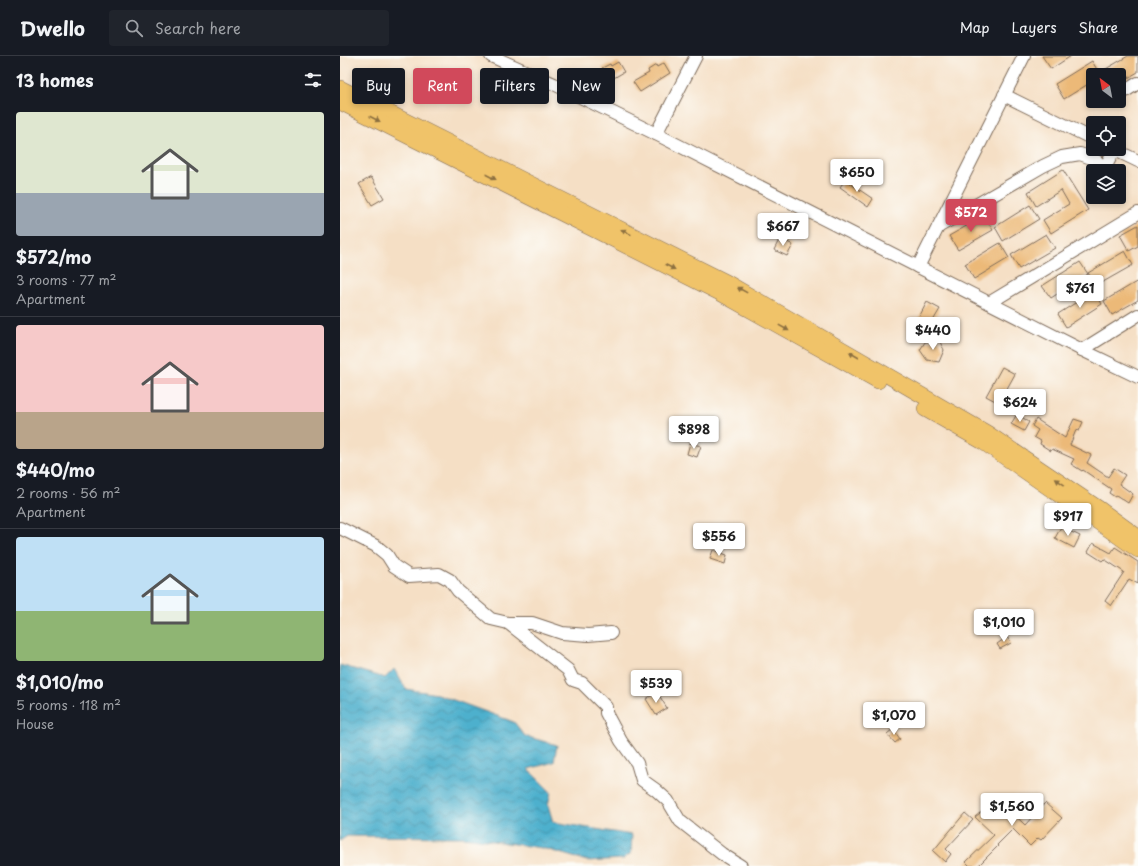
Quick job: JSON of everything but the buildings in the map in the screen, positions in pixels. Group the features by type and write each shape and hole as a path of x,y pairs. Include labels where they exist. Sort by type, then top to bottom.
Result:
{"main road":[{"path":"340,88 428,139 599,225 726,282 762,309 891,382 987,432 1138,537"},
{"path":"340,102 428,139"},
{"path":"891,382 982,442 1138,550"}],"street":[{"path":"491,56 554,84 656,134 1138,377"},
{"path":"656,134 696,56"},
{"path":"918,267 1024,56"},
{"path":"1126,91 1138,83"},
{"path":"1004,95 1086,136"},
{"path":"938,227 1062,156 1080,154 1094,159 1105,168 1110,156"},
{"path":"1126,155 1138,161"},
{"path":"989,303 1138,213"},
{"path":"1082,350 1138,315"},
{"path":"340,528 376,546 387,555 394,566 409,576 439,574 450,580 458,591 491,619 508,623 532,623 562,633 588,635 611,634"},
{"path":"508,623 568,670 573,680 582,683 606,707 606,713 621,741 637,763 642,780 668,801 680,821 722,854 742,866"}],"water":[{"path":"340,665 385,678 394,669 406,689 437,694 514,722 525,736 557,745 554,762 528,769 551,792 548,805 553,822 632,835 631,853 623,859 587,861 542,848 464,837 347,836 340,841"}]}
